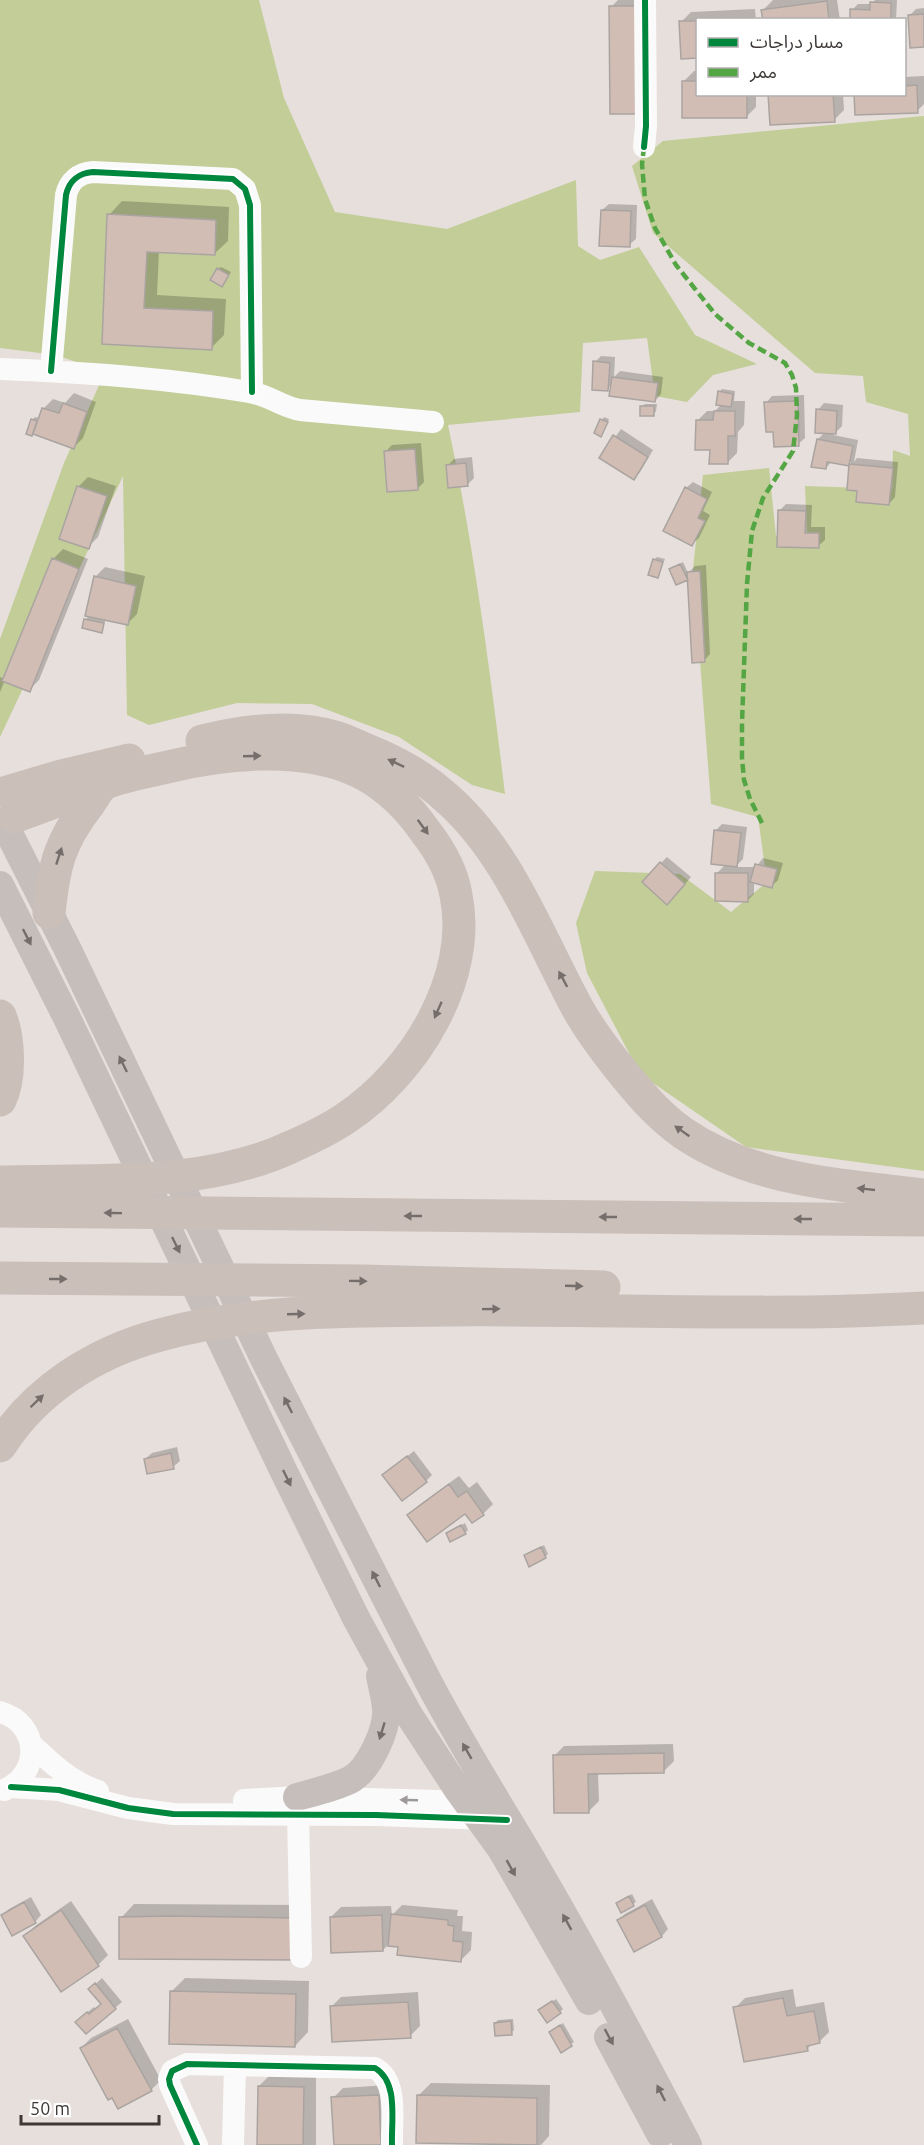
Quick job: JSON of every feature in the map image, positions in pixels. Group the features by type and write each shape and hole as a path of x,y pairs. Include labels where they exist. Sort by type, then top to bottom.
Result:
{"highway":[{"path":"6,814 61,776 204,740 251,731 296,730 352,743 405,767 443,794 480,833 506,870 575,1002 603,1048 649,1106 683,1133 728,1158 782,1175 858,1188 924,1195"},
{"path":"0,1182 198,1175 258,1160 292,1147 346,1118 379,1090 407,1060 437,1016 453,971 459,927 456,893 443,857 411,811 374,780 349,767 318,758 279,755 221,756 183,763 104,784 6,814"},
{"path":"49,914 58,857 68,832 104,784"},
{"path":"0,1016 6,1029 7,1063 0,1100"},
{"path":"0,1211 924,1220"},
{"path":"0,1278 362,1281 924,1298"},
{"path":"0,1446 19,1419 72,1373 116,1350 158,1335 209,1323 276,1315 375,1311 532,1309 798,1312 924,1308"}],"main road":[{"path":"6,814 49,914 264,1359 428,1681 488,1811 501,1850 598,2017 666,2145"},
{"path":"0,885 319,1545 409,1715 536,1867 650,2071 688,2145"},
{"path":"297,1806 352,1779 369,1760 375,1749 386,1710 376,1653"}],"street":[{"path":"644,147 646,126 645,0"},
{"path":"51,371 66,195 74,179 87,172 232,179 245,189 250,205 252,392"},
{"path":"0,369 72,371 252,392 293,409 433,422"},
{"path":"0,1712 19,1721 31,1743 58,1767 88,1788 129,1799 169,1803 488,1811"},
{"path":"5,1789 24,1776 28,1769 31,1761 31,1743"},
{"path":"5,1789 59,1790 103,1803 150,1812 196,1814 297,1806"},
{"path":"297,1806 301,1957"},
{"path":"197,2145 169,2079 172,2071 187,2064 375,2068 387,2080 391,2090 392,2145"},
{"path":"232,2145 235,2065"}],"green space":[{"path":"0,0 259,0 284,98 335,212 447,229 576,180 578,246 600,260 639,247 695,335 757,364 713,375 687,402 655,396 647,338 583,343 580,412 448,425 481,609 505,794 472,785 399,737 312,704 237,703 149,725 127,715 123,476 0,737 0,639 64,463 105,372 56,355 0,348"},
{"path":"924,116 924,1171 746,1147 640,1074 587,973 576,923 595,871 680,874 731,912 767,882 758,817 711,804 693,569 703,475 769,468 776,536 807,535 805,486 892,489 893,450 910,456 908,414 866,402 863,376 815,373 653,233 632,166 663,141"}],"building":[{"path":"827,1 829,18 763,18 761,10"},
{"path":"870,2 891,3 891,18 850,18 850,9 870,10"},
{"path":"609,6 636,6 637,114 610,114"},
{"path":"924,14 924,47 910,48 908,15"},
{"path":"679,21 696,21 696,58 681,59"},
{"path":"682,81 696,81 696,96 747,96 747,118 682,118"},
{"path":"917,85 918,113 855,115 854,96 906,96 906,86"},
{"path":"768,96 833,96 835,122 770,125"},
{"path":"601,210 631,211 630,247 599,246"},
{"path":"107,214 216,220 215,255 147,252 144,308 213,311 212,350 102,344"},
{"path":"217,268 229,275 222,287 210,280"},
{"path":"593,361 610,363 608,391 592,390"},
{"path":"612,377 658,383 655,402 609,396"},
{"path":"718,391 733,394 731,407 716,405"},
{"path":"798,401 799,446 774,447 773,432 766,432 764,402"},
{"path":"63,403 87,412 74,449 33,434 42,408 59,413"},
{"path":"640,406 654,406 654,416 640,416"},
{"path":"816,409 837,411 836,434 815,433"},
{"path":"714,411 735,411 735,436 728,436 728,464 709,464 710,450 695,450 696,420 713,420"},
{"path":"31,419 37,421 32,436 26,434"},
{"path":"600,419 608,422 601,437 594,433"},
{"path":"613,435 648,457 634,480 599,458"},
{"path":"817,439 853,446 849,466 827,462 826,469 811,467"},
{"path":"415,449 418,490 387,492 384,451"},
{"path":"466,463 468,486 448,488 446,465"},
{"path":"849,464 893,468 889,505 856,502 857,491 847,490"},
{"path":"77,486 107,496 89,549 59,539"},
{"path":"685,487 707,499 698,518 705,521 692,546 663,531"},
{"path":"778,510 806,511 805,533 819,533 819,548 777,547"},
{"path":"52,558 79,569 30,692 2,681"},
{"path":"653,559 663,562 658,578 648,575"},
{"path":"680,564 688,580 676,585 669,569"},
{"path":"700,571 705,662 692,663 687,572"},
{"path":"94,576 136,586 128,625 85,616"},
{"path":"84,619 104,623 102,633 82,628"},
{"path":"714,830 741,833 737,867 711,864"},
{"path":"660,862 685,884 667,905 642,882"},
{"path":"755,864 777,869 772,888 750,882"},
{"path":"715,873 748,873 748,902 715,901"},
{"path":"171,1453 174,1469 147,1474 144,1459"},
{"path":"407,1456 427,1482 402,1501 382,1475"},
{"path":"449,1484 458,1497 467,1491 484,1515 472,1523 465,1514 427,1542 407,1515"},
{"path":"461,1525 466,1534 450,1542 446,1533"},
{"path":"541,1547 546,1558 529,1567 524,1555"},
{"path":"664,1753 664,1773 588,1774 589,1813 554,1813 553,1755"},
{"path":"629,1896 634,1906 621,1913 616,1903"},
{"path":"24,1902 36,1923 12,1936 1,1915"},
{"path":"645,1905 662,1937 634,1952 617,1920"},
{"path":"61,1910 99,1966 61,1992 23,1936"},
{"path":"391,1914 448,1920 448,1925 454,1926 453,1941 463,1942 461,1962 397,1955 398,1947 388,1946"},
{"path":"382,1915 383,1951 331,1953 330,1917"},
{"path":"119,1917 298,1918 298,1960 119,1959"},
{"path":"95,1983 116,2009 86,2034 75,2022 101,2004 88,1989"},
{"path":"170,1991 296,1994 295,2047 169,2044"},
{"path":"783,1998 787,2016 814,2011 820,2043 807,2046 808,2051 744,2062 733,2007"},
{"path":"552,2001 561,2013 547,2023 538,2010"},
{"path":"408,2002 411,2038 332,2042 330,2006"},
{"path":"511,2021 512,2035 495,2036 494,2023"},
{"path":"560,2025 572,2046 561,2053 549,2032"},
{"path":"117,2028 152,2091 118,2109 112,2098 108,2100 80,2048"},
{"path":"258,2086 304,2087 303,2145 257,2145"},
{"path":"379,2095 381,2145 334,2145 331,2097"},
{"path":"417,2095 537,2098 537,2145 416,2143"}],"marked path":[{"path":"644,147 642,164 645,199 655,228 676,265 715,314 749,343 785,363 796,388 797,415 793,451 763,498 752,531 747,584 742,758 744,780 750,799 762,823"}],"cycle path":[{"path":"644,147 646,126 645,0"},
{"path":"51,371 66,195 72,182 79,176 93,172 233,179 245,189 250,205 252,392"},
{"path":"11,1787 59,1790 128,1808 173,1814 376,1815 507,1820"},
{"path":"197,2145 169,2079 172,2071 187,2064 375,2068 383,2074 391,2092 392,2145"}]}
